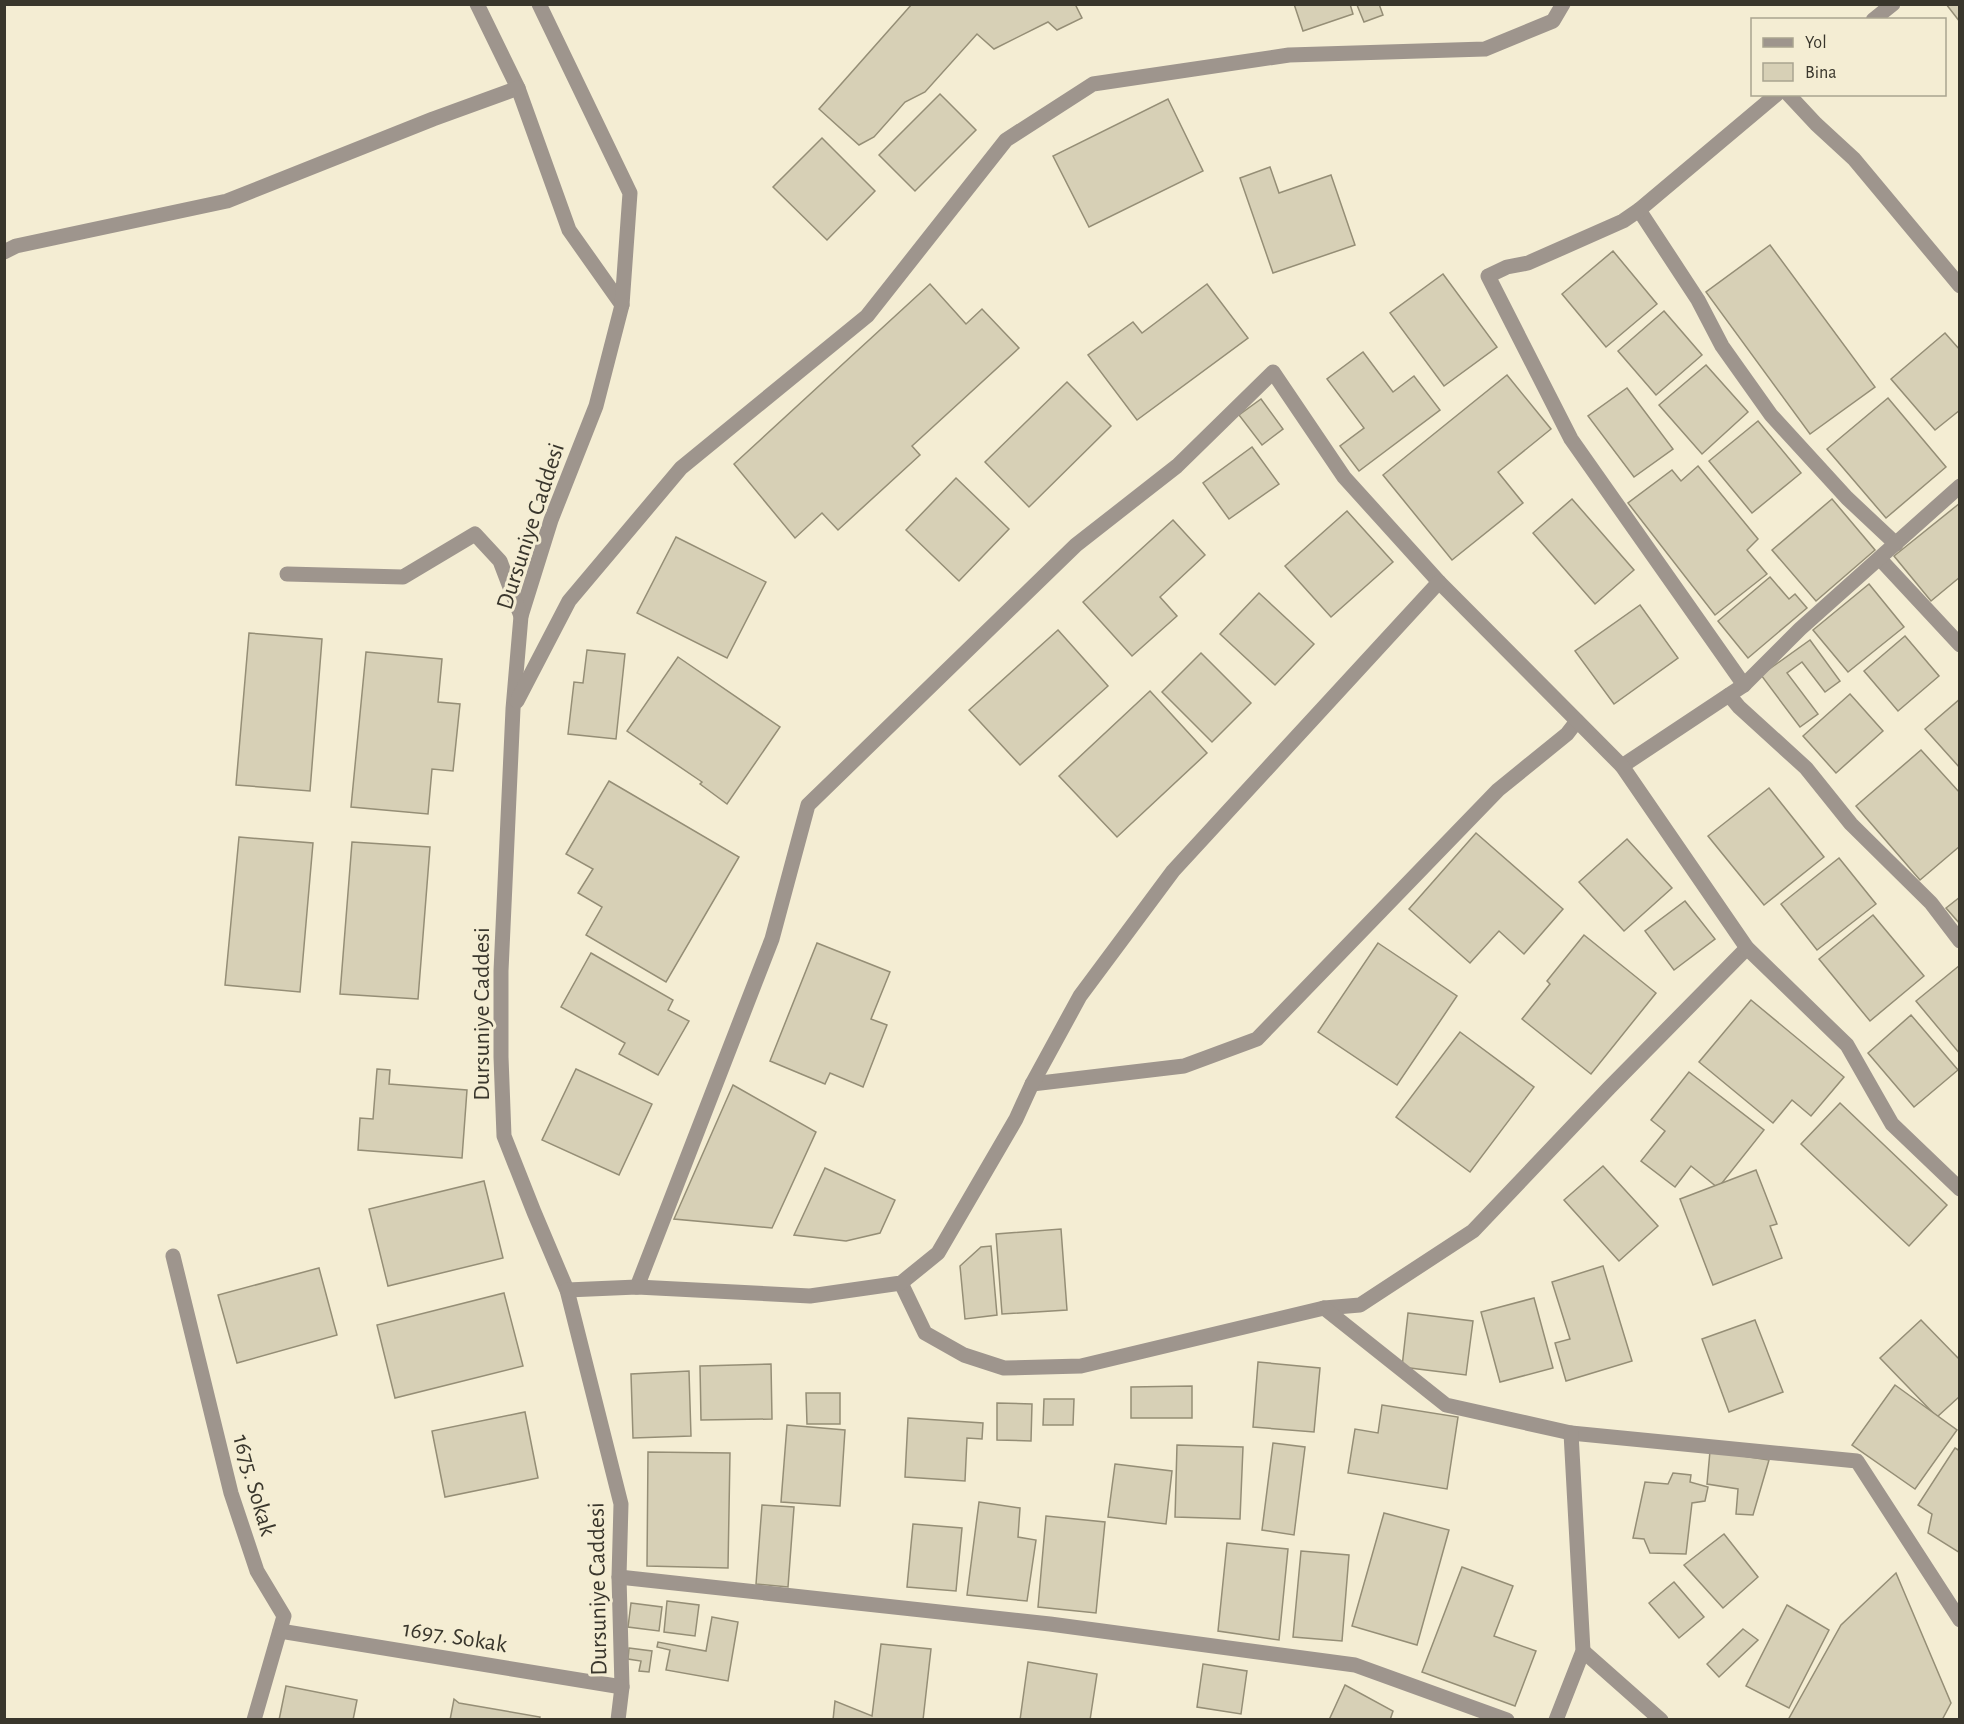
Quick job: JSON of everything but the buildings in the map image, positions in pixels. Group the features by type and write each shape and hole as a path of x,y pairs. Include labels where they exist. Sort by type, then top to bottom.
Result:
{"street":[{"path":"477,4 518,88 569,230 622,305"},
{"name":"Dursuniye Caddesi","path":"538,4 630,193 622,305 596,406 551,520 521,616 513,710 501,971 504,1136 567,1290 621,1504 619,1577 622,1686 618,1719"},
{"path":"513,710 569,601 681,468 867,316 1006,140 1093,84 1289,55 1485,49 1553,21 1563,4"},
{"path":"1876,18 1893,4"},
{"path":"4,252 16,246 226,201 518,88"},
{"path":"1744,685 1571,439 1488,276 1507,267 1528,263 1623,221 1775,96"},
{"path":"1790,96 1854,159 1959,286"},
{"path":"1639,210 1698,300 1722,346 1771,415 1847,498 1896,544"},
{"path":"637,1287 772,939 808,805 1076,545 1177,466 1274,372 1344,477 1440,582 1622,766 1747,948 1847,1045 1892,1124 1959,1189"},
{"path":"1622,766 1744,685 1800,629 1959,486"},
{"path":"287,574 403,577 475,534 500,561 521,616"},
{"path":"1880,559 1959,645"},
{"path":"567,1290 637,1287 810,1296 901,1283 938,1253 1016,1119 1032,1084 1080,996 1173,871 1440,582"},
{"path":"1729,695 1739,707 1806,768 1851,824 1931,903 1959,941"},
{"path":"1032,1084 1184,1066 1257,1040 1498,790 1567,734 1577,721"},
{"path":"901,1283 925,1334 964,1355 1004,1368 1081,1366 1324,1308 1360,1305 1473,1231 1747,948"},
{"name":"1675. Sokak","path":"173,1256 231,1493 257,1571 284,1616 254,1719"},
{"path":"1324,1308 1446,1405 1571,1433 1857,1461 1959,1620"},
{"path":"1556,1719 1583,1651 1571,1433"},
{"path":"619,1577 1050,1624 1355,1665 1507,1719"},
{"name":"1697. Sokak","path":"280,1631 622,1686"},
{"path":"1583,1651 1661,1719"}]}
